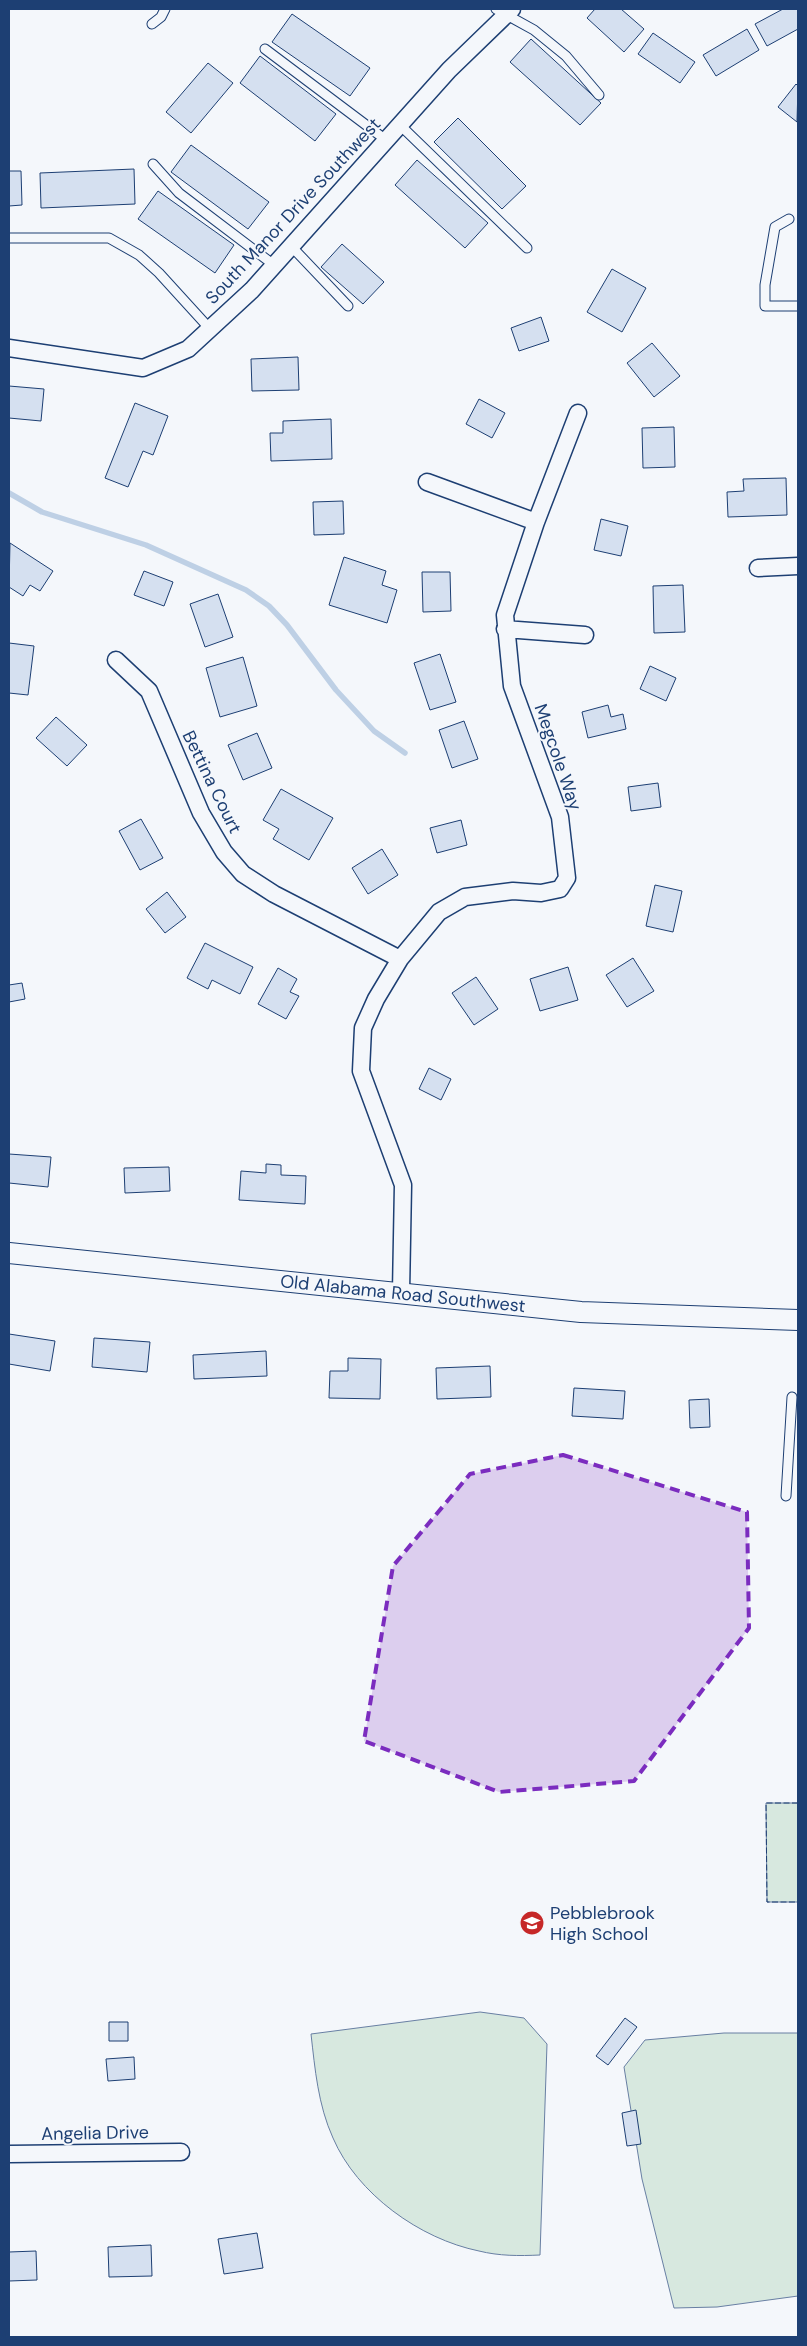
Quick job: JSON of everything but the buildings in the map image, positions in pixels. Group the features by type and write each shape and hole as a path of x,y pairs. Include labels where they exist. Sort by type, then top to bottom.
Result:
{"street":[{"name":"South Manor Drive Southwest","path":"9,348 142,368 188,349 274,265 449,70 505,11"},
{"name":"Megcole Way","path":"401,1292 403,1185 361,1071 360,1051 366,1020 400,959 439,912 465,897 513,891 541,893 560,889 567,878 560,817 512,686 505,615 536,522 578,413"},
{"path":"427,482 536,522"},
{"path":"758,568 798,566"},
{"path":"505,629 585,635"},
{"name":"Bettina Court","path":"116,660 149,691 201,813 224,852 243,874 274,894 400,959"},
{"name":"Old Alabama Road Southwest","path":"9,1253 581,1312 798,1320"},
{"name":"Angelia Drive","path":"9,2154 181,2152"}],"lane":[{"path":"152,24 161,17 165,9"},
{"path":"505,11 534,30 566,56 600,95"},
{"path":"265,48 386,140"},
{"path":"400,125 527,248"},
{"path":"153,164 179,193 274,265"},
{"path":"789,220 775,227 767,270 765,306 798,306"},
{"path":"9,238 109,238 139,255 160,273 210,328"},
{"path":"291,246 348,306"},
{"path":"786,1496 792,1397"}],"highlighted area":[{"path":"563,1455 747,1512 749,1628 634,1781 499,1792 364,1741 393,1566 470,1474"}],"shaded area":[{"path":"766,1803 798,1803 798,1902 767,1902"},
{"path":"480,2012 524,2018 547,2044 540,2255 494,2254 479,2251 457,2245 413,2225 374,2195 358,2178 333,2138 324,2113 316,2074 311,2034"},
{"path":"724,2033 798,2033 798,2296 717,2307 674,2308 642,2179 624,2067 645,2040"}],"waterway":[{"path":"9,493 42,512 146,545 246,590 269,606 287,625 336,690 374,731 405,753"}],"fence":[{"path":"798,1803 766,1803 767,1902 798,1902"}],"place":[{"name":"Pebblebrook High School","path":"532,1923"}]}
